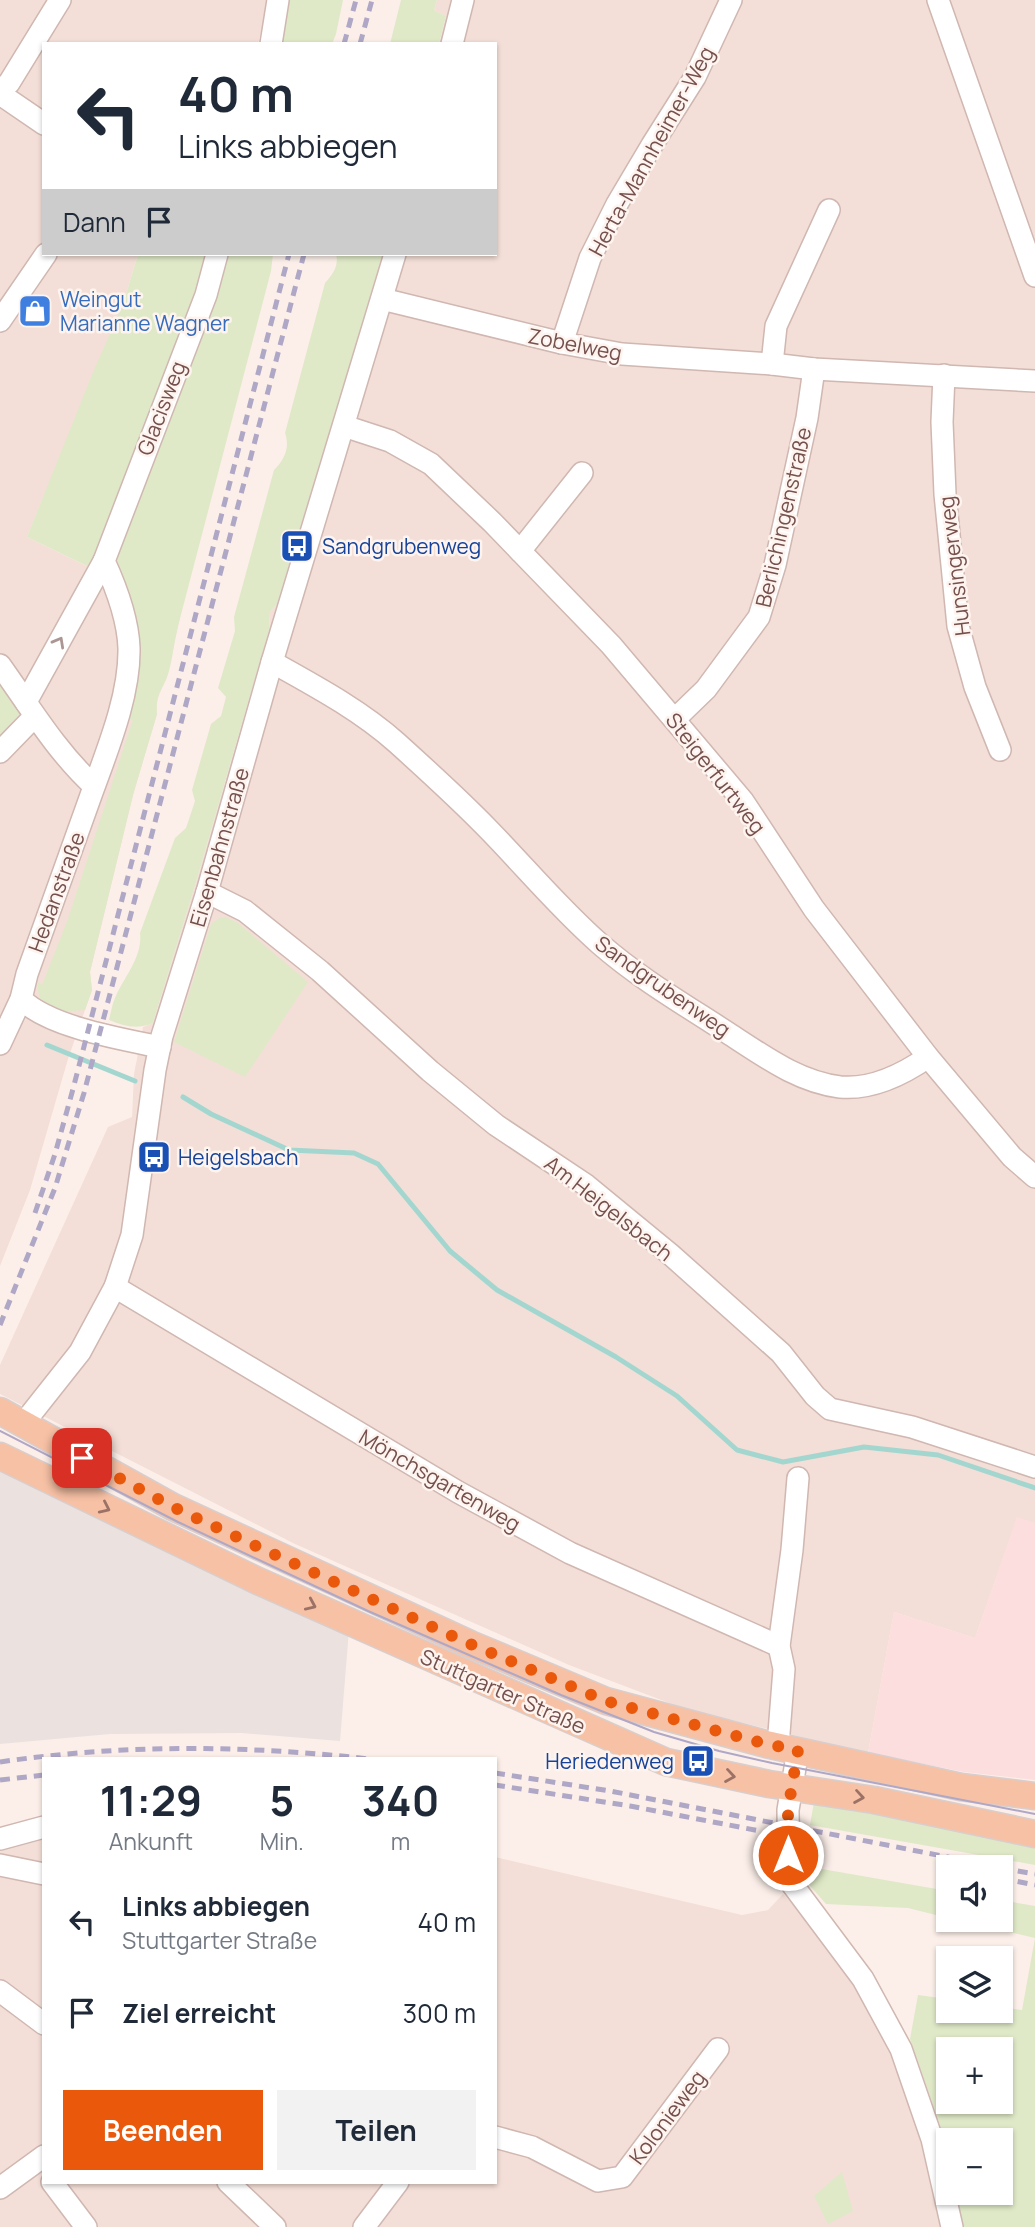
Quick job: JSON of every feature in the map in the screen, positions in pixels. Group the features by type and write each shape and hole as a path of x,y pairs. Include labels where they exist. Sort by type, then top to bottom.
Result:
{"main road":[{"name":"Stuttgarter Straße","path":"0,1411 173,1507 508,1660 606,1701 788,1748 961,1787 1035,1796"},
{"path":"0,1445 23,1424"},
{"name":"Stuttgarter Straße","path":"0,1456 258,1581 641,1752 684,1767 874,1800 1035,1834"}],"street":[{"path":"42,123 0,92 9,83 60,0"},
{"path":"271,42 278,0"},
{"path":"452,42 463,0"},
{"name":"Herta-Mannheimer-Weg","path":"562,343 590,258 652,145 695,77 731,0"},
{"path":"938,0 1035,276"},
{"path":"772,364 776,326 829,210"},
{"path":"0,321 46,256"},
{"name":"Glacisweg","path":"0,752 30,709 104,561 205,295 216,256"},
{"name":"Eisenbahnstraße","path":"23,1424 80,1352 115,1287 132,1235 160,1046 394,256"},
{"name":"Zobelweg","path":"382,299 562,343 622,354 814,369 1035,381"},
{"name":"Berlichingenstraße","path":"675,719 706,689 759,617 775,565 807,418 814,369"},
{"name":"Hunsingerweg","path":"944,375 942,422 945,494 958,626 975,687 1000,750"},
{"name":"Steigerfurtweg","path":"344,426 390,441 431,464 611,645 743,801 814,909 928,1057 1012,1157 1035,1177"},
{"path":"520,551 582,473"},
{"path":"0,665 74,767 94,786 115,726 126,678 129,648 122,611 104,561"},
{"name":"Sandgrubenweg","path":"272,662 329,693 394,740 488,828 575,920 629,967 685,1006 795,1075 818,1083 862,1087 882,1082 914,1067 928,1057"},
{"name":"Hedanstraße","path":"0,1044 21,999 27,974 94,786"},
{"name":"Am Heigelsbach","path":"207,892 245,911 320,971 430,1071 496,1125 586,1185 670,1254 781,1353 815,1396 830,1409 912,1427 1035,1467"},
{"path":"21,999 39,1014 68,1024 121,1040 160,1046"},
{"name":"Mönchsgartenweg","path":"115,1287 446,1485 570,1553 779,1646"},
{"path":"798,1478 792,1550 779,1646 784,1669 791,1787 788,1810 789,1880 863,1979 901,2049 932,2139 952,2227"},
{"path":"0,1839 42,1828"},
{"path":"0,1866 42,1874"},
{"path":"0,1991 42,2022"},
{"name":"Kolonieweg","path":"497,2138 532,2147 598,2181 622,2177 718,2049"},
{"path":"0,2188 41,2163"},
{"path":"54,2184 86,2227"},
{"path":"230,2184 275,2227"},
{"path":"364,2227 396,2184"}],"shaded area":[{"path":"0,0 269,0 258,42 42,42 42,256 137,256 124,301 27,537 105,575 180,618 166,680 160,688 156,702 157,714 133,795 90,972 92,990 68,1059 30,1190 0,1266"},
{"path":"437,0 1035,0 1035,1523 1017,1518 975,1638 894,1612 868,1753 685,1709 569,1665 295,1544 0,1394 0,1365 108,1127 132,1117 134,1074 143,1027 153,1023 269,630 270,612 277,604 310,501 383,256 497,256 497,42 440,42 446,16 434,10"},
{"path":"0,1460 349,1630 340,1741 242,1733 110,1734 0,1744"},
{"path":"1017,1517 1035,1523 1035,1780 964,1772 868,1753 894,1612 975,1638"},
{"path":"42,1831 42,2184 497,2184 497,1857 742,1915 768,1910 783,1894 816,1927 860,1994 894,2059 920,2140 940,2227 0,2227 0,1842"}],"green space":[{"path":"289,0 343,0 333,42 278,42"},
{"path":"401,0 437,0 434,10 446,16 440,42 390,42"},
{"path":"137,256 273,256 178,626 169,671 159,696 157,714 133,795 90,972 92,990 85,1010 67,1011 52,1009 41,1000 38,982 42,985 68,919 133,719 115,726 126,678 120,582 27,537 124,301"},
{"path":"383,256 277,604 270,612 269,630 153,1023 136,1027 120,1024 109,1020 113,1003 136,959 140,933 175,838 186,828 195,801 192,790 211,724 221,716 226,697 218,688 235,631 234,617 274,470 286,453 285,433 325,283 333,273 337,258"},
{"path":"0,678 26,716 0,740"},
{"path":"226,917 238,923 308,982 245,1077 174,1042 211,924"},
{"path":"814,1802 1035,1842 1035,1865 1013,1861 1013,1855 979,1855 810,1825"},
{"path":"799,1865 936,1889 936,1915 908,1908 826,1904 798,1872"},
{"path":"1013,1902 1035,1906 1035,1938 1009,1932 1013,1932"},
{"path":"1035,1938 1035,2227 963,2227 958,2205 1013,2205 1013,2128 941,2128 936,2114 1013,2114 1013,2037 936,2037 936,2114 910,2039 918,1995 936,1997 936,2023 1013,2023 1013,2009 1022,2010"},
{"path":"842,2172 853,2211 828,2224 814,2196"}],"waterway":[{"path":"47,1045 135,1081"},
{"path":"183,1097 211,1114 289,1150 354,1153 378,1164 450,1251 497,1290 616,1357 677,1396 737,1450 783,1462 864,1447 938,1455 1035,1488"}],"tram line":[{"path":"0,1431 178,1522 368,1611 561,1695 654,1732 772,1763 1035,1814"}],"railway":[{"path":"345,42 356,0"},
{"path":"361,42 372,0"},
{"path":"35,1213 73,1089 288,256"},
{"path":"0,1325 55,1188 84,1093 303,256"},
{"path":"0,1762 92,1752 184,1748 351,1757"},
{"path":"497,1773 610,1791 938,1855"},
{"path":"0,1780 42,1775"},
{"path":"497,1785 630,1806 760,1831"},
{"path":"1013,1870 1035,1874"},
{"path":"1013,1880 1035,1885"}],"place":[{"name":"Weingut Marianne Wagner","path":"35,311"},
{"name":"Sandgrubenweg","path":"297,546"},
{"name":"Heigelsbach","path":"154,1157"},
{"name":"Heriedenweg","path":"698,1761"}],"route":[{"path":"82,1458 173,1507 269,1552 470,1644 606,1701 798,1750 788,1810 788,1855"}]}
